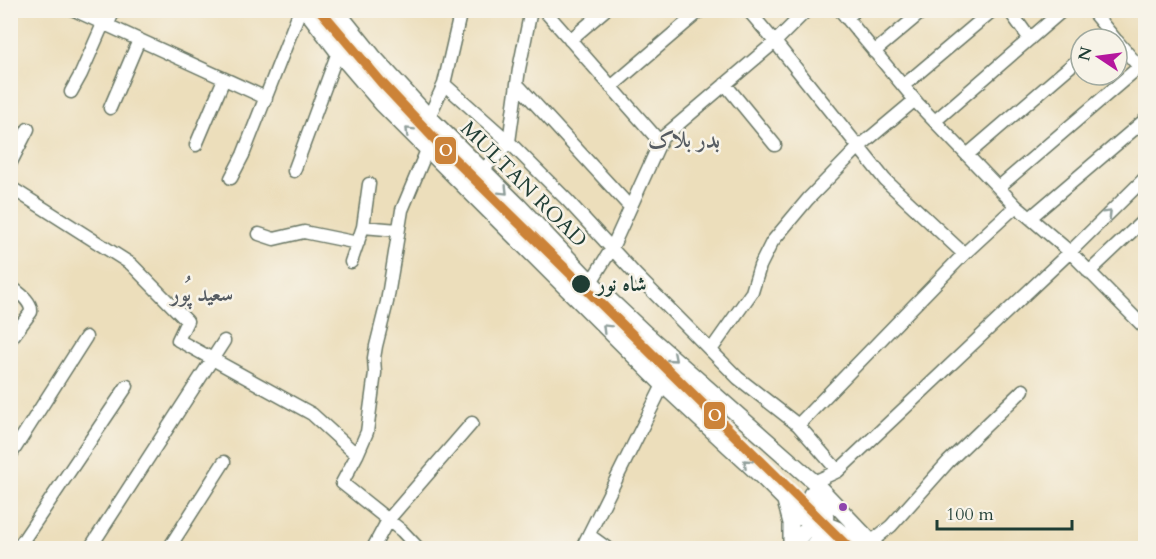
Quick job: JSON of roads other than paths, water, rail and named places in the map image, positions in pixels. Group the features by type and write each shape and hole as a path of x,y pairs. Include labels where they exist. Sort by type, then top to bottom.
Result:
{"main road":[{"name":"MULTAN ROAD","path":"306,10 382,104 663,385 833,549"},
{"name":"MULTAN ROAD","path":"336,10 373,56 429,117 591,282 646,334 814,482 869,546"},
{"path":"780,452 786,469 824,507 825,514 816,534"},
{"path":"785,501 791,523 791,549"},
{"path":"791,549 816,534 837,529 869,546"}],"street":[{"path":"74,10 266,98"},
{"path":"71,92 114,10"},
{"path":"231,178 266,98 300,10"},
{"path":"429,117 444,84 461,10"},
{"path":"483,170 509,142 531,10"},
{"path":"544,10 660,142"},
{"path":"570,40 605,10"},
{"path":"611,87 701,10"},
{"path":"748,10 885,180 964,254"},
{"path":"591,282 612,248 662,138 774,42 807,10"},
{"path":"874,52 924,10"},
{"path":"903,86 993,10"},
{"path":"1009,10 1030,39"},
{"path":"934,121 1063,10"},
{"path":"1091,10 1103,27"},
{"path":"847,13 874,52 934,121 1016,206 1070,252 1143,321"},
{"path":"110,108 139,40"},
{"path":"294,171 338,52"},
{"path":"999,187 1142,71 1129,57"},
{"path":"967,155 1069,67"},
{"path":"196,145 224,79"},
{"path":"444,84 509,142 738,378 798,425 838,471"},
{"path":"517,84 630,207"},
{"path":"725,84 775,145"},
{"path":"711,350 752,292 760,266 772,243 808,199 859,147 915,100"},
{"path":"1030,218 1146,119"},
{"path":"10,164 28,129"},
{"path":"418,549 402,531 342,483 367,432 375,373 374,358 387,302 402,210 427,150"},
{"path":"814,482 838,471 1146,177"},
{"path":"351,262 363,226 369,184"},
{"path":"10,186 131,264 187,321 178,340 312,414 357,455"},
{"path":"798,425 964,254 1016,206"},
{"path":"1089,272 1146,218"},
{"path":"363,226 398,230"},
{"path":"259,234 274,238 304,232 358,243"},
{"path":"10,286 30,304 32,309 10,339"},
{"path":"10,456 86,338"},
{"path":"90,549 224,341"},
{"path":"582,549 663,385"},
{"path":"18,549 127,386"},
{"path":"869,546 891,526 948,462 1023,390"},
{"path":"373,549 388,520 472,423"},
{"path":"170,549 224,462"},
{"path":"588,535 607,549"}],"place":[{"name":"شاہ نور","path":"581,284"}],"district":[{"name":"بدر بلاک","path":"684,139"},
{"name":"سعید پُور","path":"202,293"}]}
